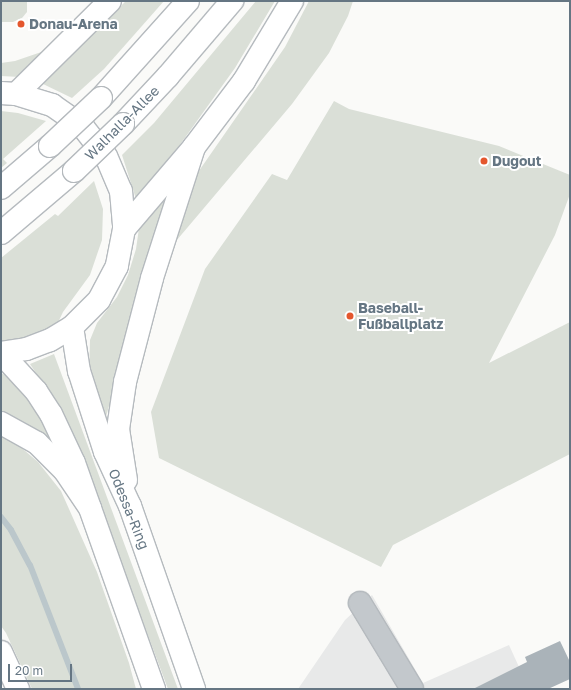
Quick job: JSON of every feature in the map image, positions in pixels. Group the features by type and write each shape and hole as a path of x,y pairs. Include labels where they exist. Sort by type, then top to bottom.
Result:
{"main road":[{"path":"9,93 110,1"},
{"path":"1,188 50,146 101,98 188,1"},
{"name":"Walhalla-Allee","path":"1,233 74,171 123,124 168,76 232,1"},
{"path":"124,229 194,147 244,81 292,1"},
{"path":"1,353 26,349 50,340 72,327 99,300 117,266 124,229 121,191 106,156 83,127 52,105 9,93"},
{"path":"130,506 118,429 125,382 152,278 194,147"},
{"name":"Odessa-Ring","path":"72,327 80,371 103,445 130,506 194,689"},
{"path":"1,353 36,391 51,414 74,463 154,689"},
{"path":"1,423 37,443 65,471 90,508"},
{"path":"1,652 18,689"}],"street":[{"path":"360,603 412,689"}],"shaded area":[{"path":"1,1 27,1 27,12 22,18 13,22 1,22"},
{"path":"126,1 164,1 104,69 72,98 41,83"},
{"path":"256,1 275,1 235,68 174,153 136,199 122,155 154,123"},
{"path":"309,1 353,1 348,16 329,53 292,104 171,247 194,178 285,47"},
{"path":"53,48 20,77 1,76 1,63 15,61"},
{"name":"Baseball- Fußballplatz","path":"334,101 349,109 499,146 570,175 570,194 555,235 489,363 570,322 570,454 393,545 381,567 159,458 151,412 205,269 272,174 287,180"},
{"path":"1,111 18,113 46,121 3,159 7,163 1,168"},
{"path":"181,171 163,219 105,420 89,375 90,340 97,323 117,297 128,275 136,249 139,228"},
{"path":"94,181 103,209 102,240 90,275 63,312 55,329 1,346 1,258 55,214 58,216"},
{"path":"54,354 178,689 168,689 81,456 44,385 30,364"},
{"path":"1,373 16,381 35,408 59,454 27,426 1,411"},
{"path":"1,435 17,444 38,462 61,491 97,572 129,663 136,689 32,689 6,633 1,626"},
{"path":"372,595 423,683 509,645 529,689 298,689 345,620"}],"building":[{"path":"560,641 570,662 570,679 548,689 473,689 527,662 525,657"}],"waterway":[{"path":"1,517 11,530 30,565 78,689"}],"place":[{"name":"Donau-Arena","path":"21,24"},
{"name":"Dugout","path":"484,161"},
{"name":"Baseball- Fußballplatz","path":"350,316"}]}
